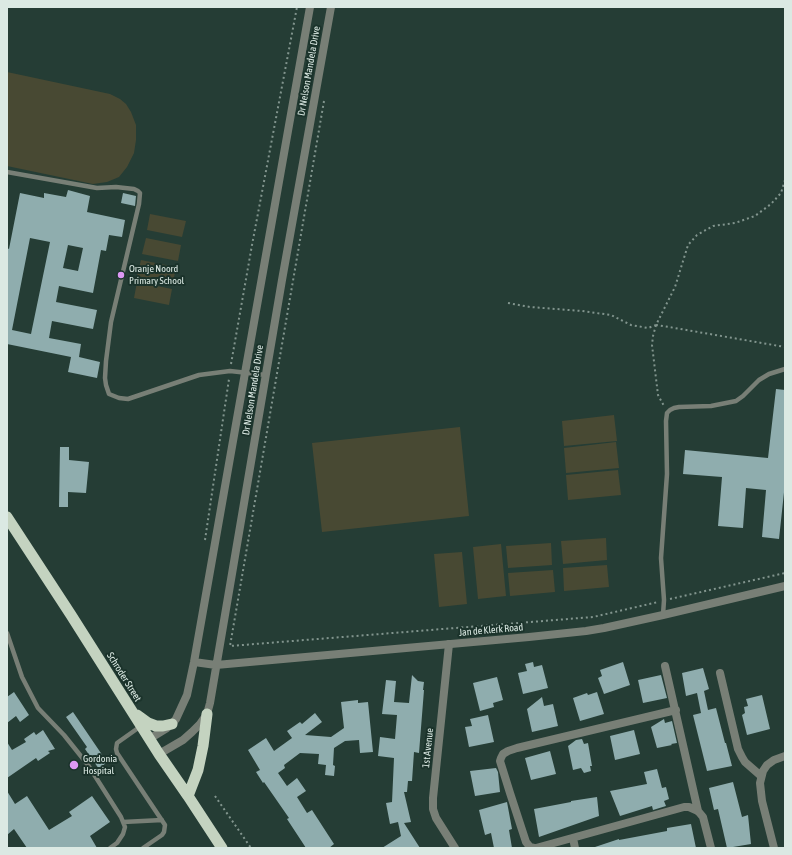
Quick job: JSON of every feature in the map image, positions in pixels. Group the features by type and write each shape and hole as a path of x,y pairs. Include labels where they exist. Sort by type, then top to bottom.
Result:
{"highway":[{"name":"Schroder Street","path":"7,517 129,708 222,848"},
{"path":"129,708 151,724 159,726 172,724"},
{"path":"188,796 198,770 207,714"}],"street":[{"name":"Dr Nelson Mandela Drive","path":"149,738 172,724 187,696 310,7"},
{"name":"Dr Nelson Mandela Drive","path":"159,754 183,740 200,724 207,714 212,693 331,7"},
{"name":"Jan de Klerk Road","path":"194,662 216,664 586,631 663,615 785,586"},
{"name":"1st Avenue","path":"449,644 433,809 436,818 455,848"},
{"path":"665,666 698,811"},
{"path":"720,673 738,749 745,762 761,776"},
{"path":"676,710 516,748 503,754 500,762 526,842 530,847 535,848 684,807 689,807 698,811 703,817 711,848"},
{"path":"774,848 760,790 761,776 767,765 774,760 785,756"},
{"path":"573,838 575,848"}],"lane":[{"path":"7,172 97,188 116,187 134,189 138,190 140,193 139,204 111,322 105,378 109,394 119,398 128,399 199,375 230,371 266,375"},
{"path":"663,615 664,600 661,558 667,474 667,413 670,410 679,407 711,406 736,401 759,380 769,374 785,370"},
{"path":"7,634 22,678 38,708 64,735 88,766 121,817 125,827 124,834 117,843 110,848"},
{"path":"141,726 117,743 116,748 119,755 165,825 162,835 143,848"},
{"path":"123,822 162,820"}],"path":[{"path":"205,544 230,371 296,7"},
{"path":"325,98 230,646 593,617 785,573"},
{"path":"667,413 658,395 652,345 653,336 656,324 675,287 688,245 697,235 713,226 735,223 755,216 771,204 781,193 785,180"},
{"path":"508,303 530,307 610,315 631,325 648,328 656,324 785,347"},
{"path":"215,796 251,848"}],"green space":[{"path":"7,72 110,94 126,104 136,125 136,140 134,153 127,167 119,177 107,182 93,184 7,166"},
{"path":"150,214 186,221 182,237 147,230"},
{"path":"146,238 181,245 178,261 142,254"},
{"path":"141,260 176,267 173,283 137,276"},
{"path":"137,282 172,289 169,305 134,298"},
{"path":"614,415 617,441 564,446 562,421"},
{"path":"460,427 469,516 322,532 312,443"},
{"path":"616,442 619,468 566,473 564,448"},
{"path":"618,470 621,495 568,500 566,475"},
{"path":"606,538 607,560 563,564 561,541"},
{"path":"551,543 552,565 508,568 506,546"},
{"path":"501,544 506,596 478,599 473,547"},
{"path":"462,552 467,604 439,607 434,554"},
{"path":"607,565 609,587 564,591 563,568"},
{"path":"553,570 555,592 510,596 508,573"}],"building":[{"path":"68,190 90,196 87,212 125,220 122,237 109,235 106,251 101,250 93,293 59,286 56,302 97,310 93,329 52,321 49,338 81,344 79,357 100,362 97,378 68,372 71,357 7,344 7,248 9,249 20,193 44,198 44,193 66,197","holes":["30,238 50,242 31,334 12,330","68,245 83,248 78,271 63,268"]},
{"path":"123,193 136,196 135,206 121,203"},
{"path":"776,389 785,390 785,483 779,539 762,537 766,490 746,488 743,528 718,526 722,477 683,474 685,450 768,458"},
{"path":"60,447 69,447 69,460 89,462 86,493 68,492 68,507 59,507"},
{"path":"533,662 534,667 542,665 548,688 523,694 518,673 527,671 525,664"},
{"path":"623,662 630,685 604,694 598,678 602,676 600,670"},
{"path":"703,668 709,689 704,691 708,710 716,708 732,766 707,771 693,715 701,713 697,693 686,696 682,673"},
{"path":"412,675 418,681 424,682 424,690 419,753 414,752 412,781 408,781 407,792 404,792 411,822 404,823 420,848 382,848 401,836 398,822 390,824 386,803 392,802 394,758 378,756 380,737 395,739 397,715 382,714 386,680 396,681 394,702 409,703"},
{"path":"661,675 667,698 643,703 638,680"},
{"path":"497,677 503,700 493,703 494,707 480,711 473,683"},
{"path":"14,692 29,715 20,722 16,716 7,723 7,697"},
{"path":"597,692 604,714 580,721 573,698 587,693 588,695"},
{"path":"762,695 770,729 747,735 742,715 745,713 744,707 748,706 746,699"},
{"path":"542,697 544,706 553,704 558,726 532,732 527,709"},
{"path":"358,700 358,703 368,702 373,752 360,753 359,740 345,741 334,748 334,776 325,775 326,765 318,764 319,754 300,753 284,765 285,768 278,773 287,786 297,778 306,791 297,797 307,813 312,810 334,844 329,848 306,848 287,819 289,818 256,772 260,770 248,750 266,738 274,751 292,738 287,731 300,722 302,724 315,713 322,722 305,735 331,737 344,728 341,702"},
{"path":"73,712 107,762 99,769 85,749 87,747 66,717"},
{"path":"488,715 494,742 469,747 465,727 472,726 470,719"},
{"path":"664,719 665,723 672,721 677,743 657,748 651,727"},
{"path":"43,730 55,749 48,751 50,753 38,761 36,758 7,778 7,742 12,750 26,742 24,739 34,732 36,735"},
{"path":"634,730 640,754 615,760 610,736"},
{"path":"582,739 584,744 588,743 592,766 590,766 591,771 584,773 581,768 573,770 568,746 576,740"},
{"path":"550,751 556,774 531,780 525,758"},
{"path":"496,768 498,772 500,792 475,796 470,771"},
{"path":"657,769 662,788 666,787 669,799 664,801 666,806 653,810 652,806 620,816 610,791 647,784 644,772"},
{"path":"733,782 742,817 748,815 751,844 727,848 718,809 714,810 709,788"},
{"path":"7,791 15,804 27,796 49,830 72,816 69,812 92,796 110,822 90,836 97,848 27,848 14,829 7,835"},
{"path":"597,797 599,816 539,837 534,809"},
{"path":"507,802 512,829 509,830 512,848 494,848 491,833 485,835 479,810"},
{"path":"691,824 696,848 595,848 619,839 667,831 667,828"}],"place":[{"name":"Oranje Noord Primary School","path":"121,275"},
{"name":"Gordonia Hospital","path":"74,765"}]}
